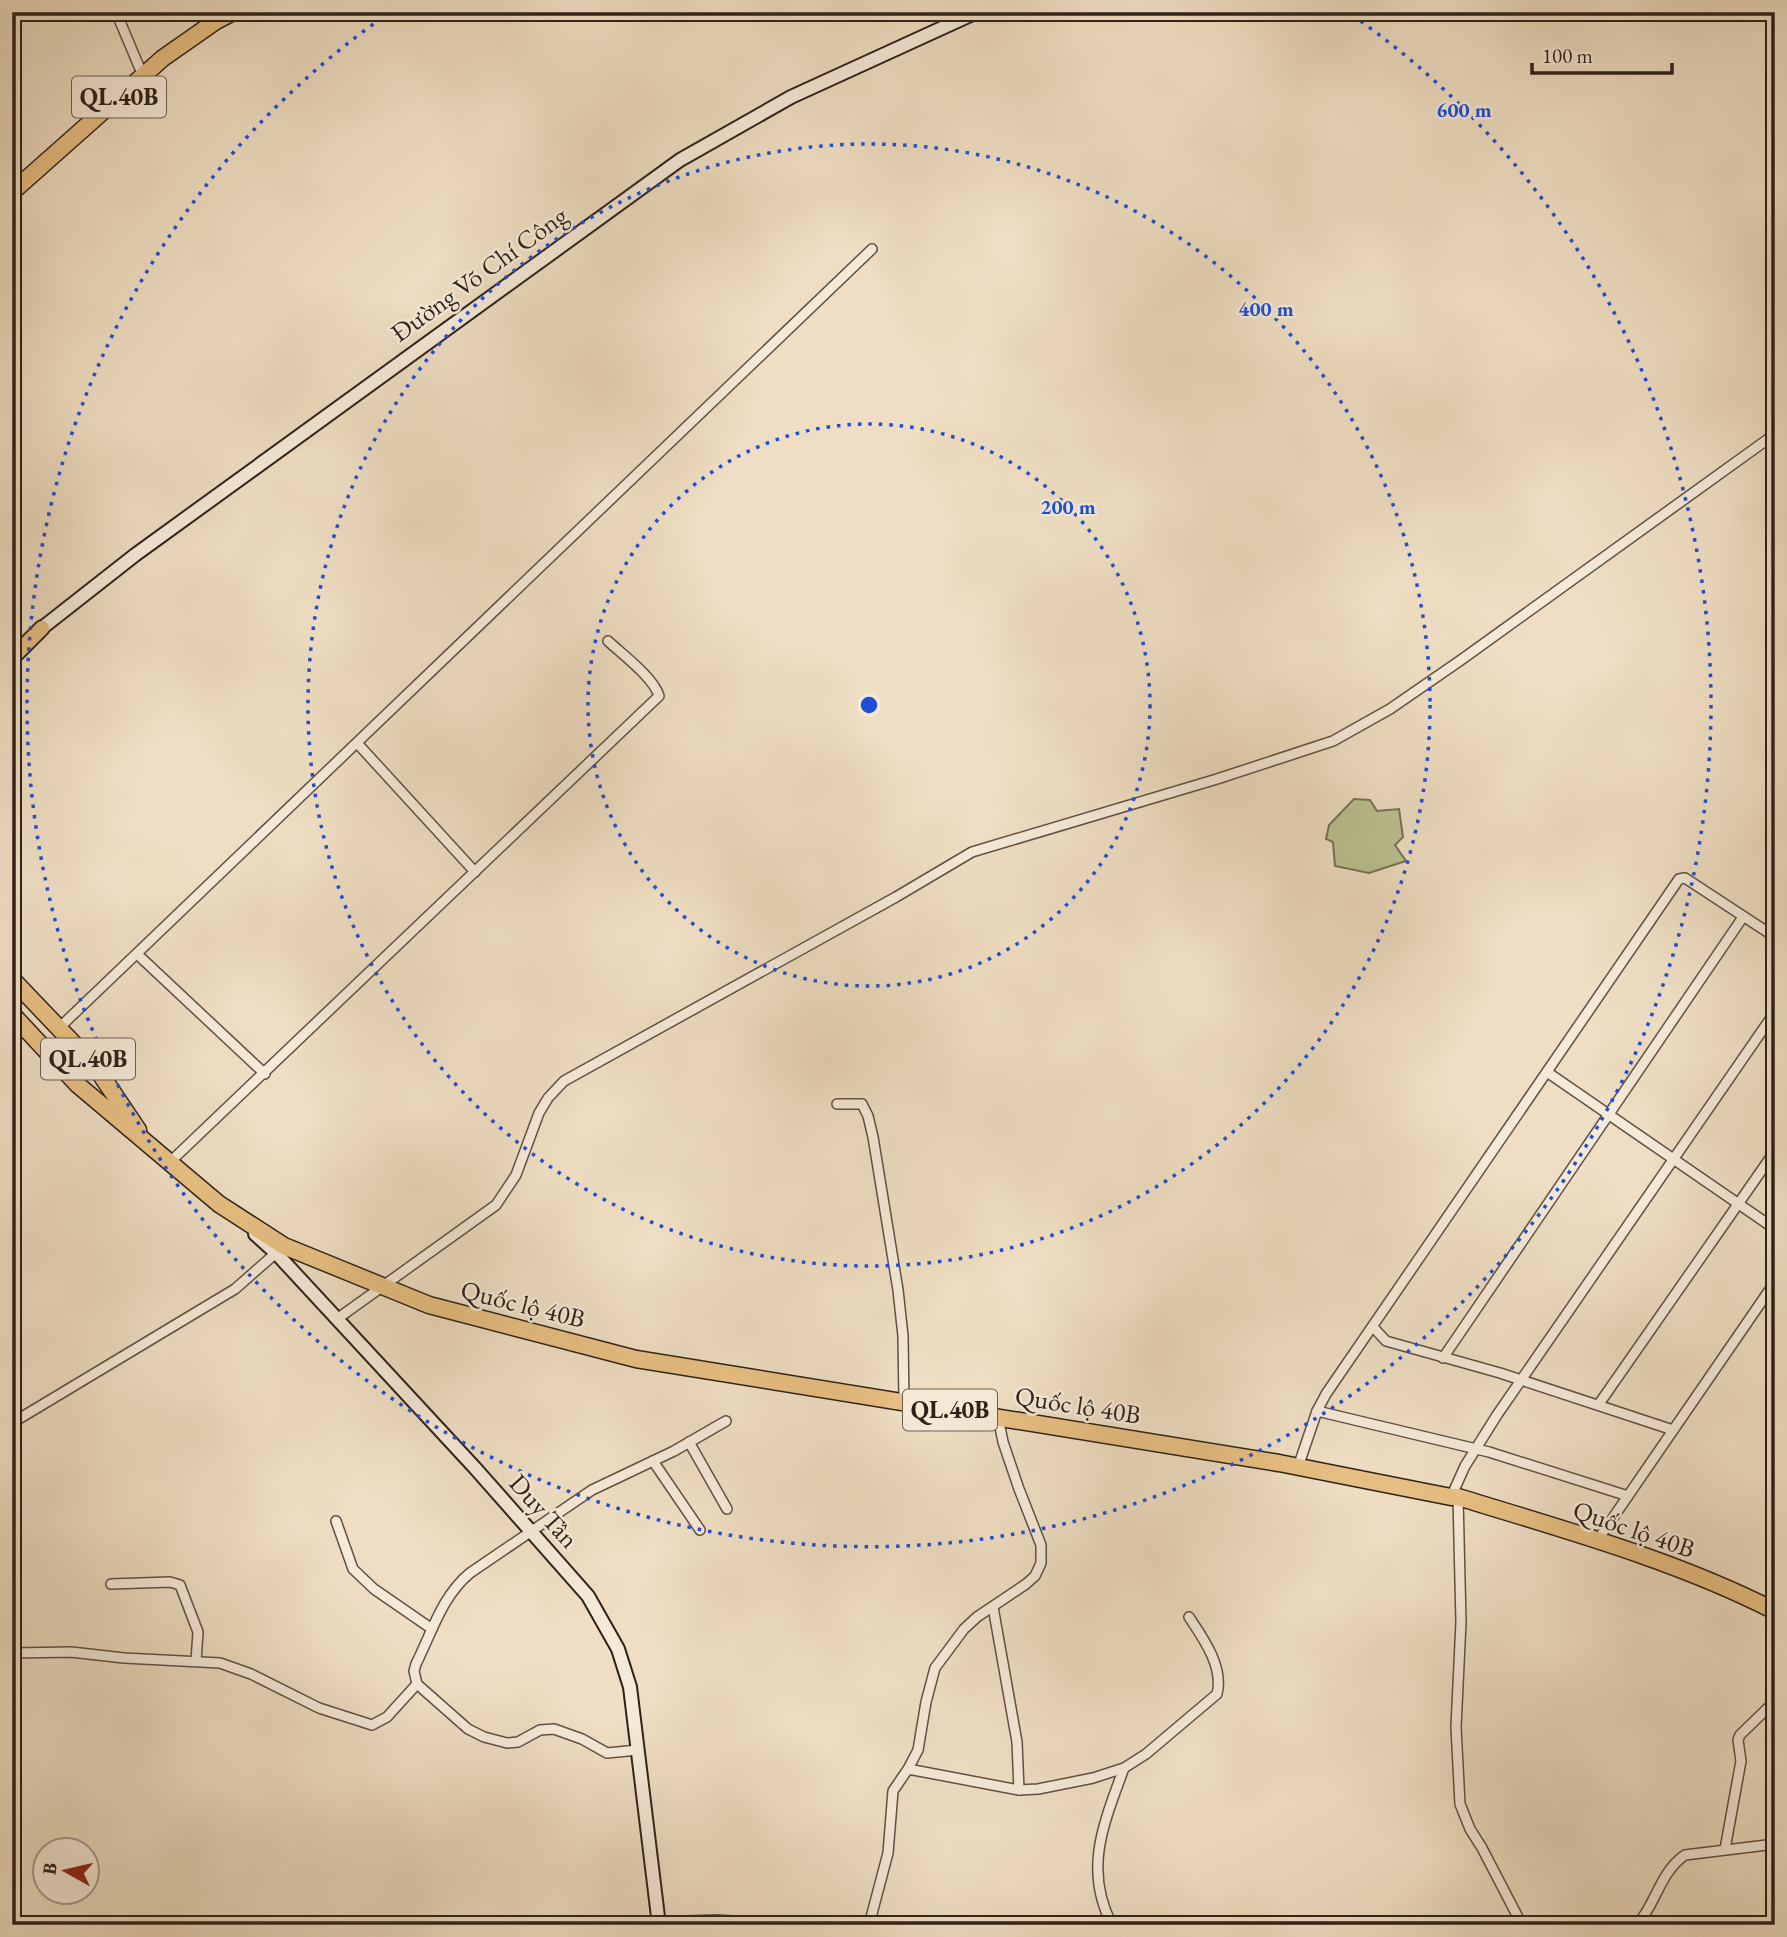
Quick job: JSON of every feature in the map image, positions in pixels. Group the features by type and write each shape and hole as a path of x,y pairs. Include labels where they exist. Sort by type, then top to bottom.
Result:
{"highway":[{"name":"QL.40B","path":"16,186 143,76 216,20 233,12"},
{"name":"Quốc lộ 40B","path":"12,979 95,1066 151,1149"},
{"name":"Quốc lộ 40B","path":"12,1014 78,1085 151,1149 231,1212 284,1246 429,1305 636,1359 1298,1466 1454,1497 1693,1574 1775,1611"}],"main road":[{"name":"Đường Võ Chí Công","path":"12,647 42,628 135,555 680,160 791,97 977,12"},
{"name":"Đường Võ Chí Công","path":"12,658 42,628"},
{"name":"Duy Tân","path":"231,1212 276,1253 588,1596 618,1649 631,1687 659,1924"}],"street":[{"path":"116,12 143,76"},
{"path":"59,1028 872,249"},
{"path":"337,1319 496,1205 516,1175 539,1114 548,1098 564,1081 972,852 1217,779 1333,741 1390,709 1461,660 1775,433"},
{"path":"169,1163 659,696 644,675 608,641"},
{"path":"357,743 475,872"},
{"path":"1298,1466 1317,1411 1681,877 1685,877 1775,937"},
{"path":"1443,1358 1743,917"},
{"path":"136,954 265,1074"},
{"path":"1522,1925 1470,1829 1460,1804 1455,1727 1461,1622 1454,1497 1476,1449 1521,1380 1775,1012"},
{"path":"1547,1072 1775,1228"},
{"path":"837,1104 862,1104 871,1127 899,1302 903,1336 904,1402"},
{"path":"1599,1405 1775,1151"},
{"path":"12,1423 234,1289 276,1253"},
{"path":"1597,1541 1775,1282"},
{"path":"1373,1327 1386,1341 1521,1380 1673,1430"},
{"path":"1317,1411 1476,1449 1628,1496"},
{"path":"869,1925 888,1853 892,1791 908,1769 921,1740 926,1702 935,1668 964,1629 1035,1576 1041,1563 1041,1545 1003,1442 998,1417"},
{"path":"638,1750 607,1753 582,1739 554,1729 540,1730 518,1742 507,1743 484,1737 468,1729 417,1684 414,1671 444,1605 464,1578 598,1486 653,1461 726,1421"},
{"path":"689,1442 726,1509"},
{"path":"653,1461 700,1531"},
{"path":"336,1521 353,1569 374,1589 432,1629"},
{"path":"111,1584 170,1582 180,1585 198,1632 197,1661"},
{"path":"993,1607 1017,1742 1019,1790"},
{"path":"908,1769 1019,1790 1057,1786 1124,1768 1146,1755 1217,1694 1219,1680 1215,1665 1205,1642 1189,1617"},
{"path":"12,1653 71,1652 229,1665 319,1709 372,1724 387,1717 417,1684"},
{"path":"1725,1849 1741,1761 1738,1741 1740,1735 1775,1701"},
{"path":"1112,1925 1101,1900 1097,1872 1107,1815 1124,1768"},
{"path":"1637,1925 1676,1861 1696,1852 1775,1844"},
{"path":"659,1924 716,1920 799,1925"}],"green space":[{"path":"1354,799 1370,800 1377,811 1399,809 1403,837 1395,845 1406,861 1369,873 1335,866 1333,842 1326,839 1329,825"}]}
